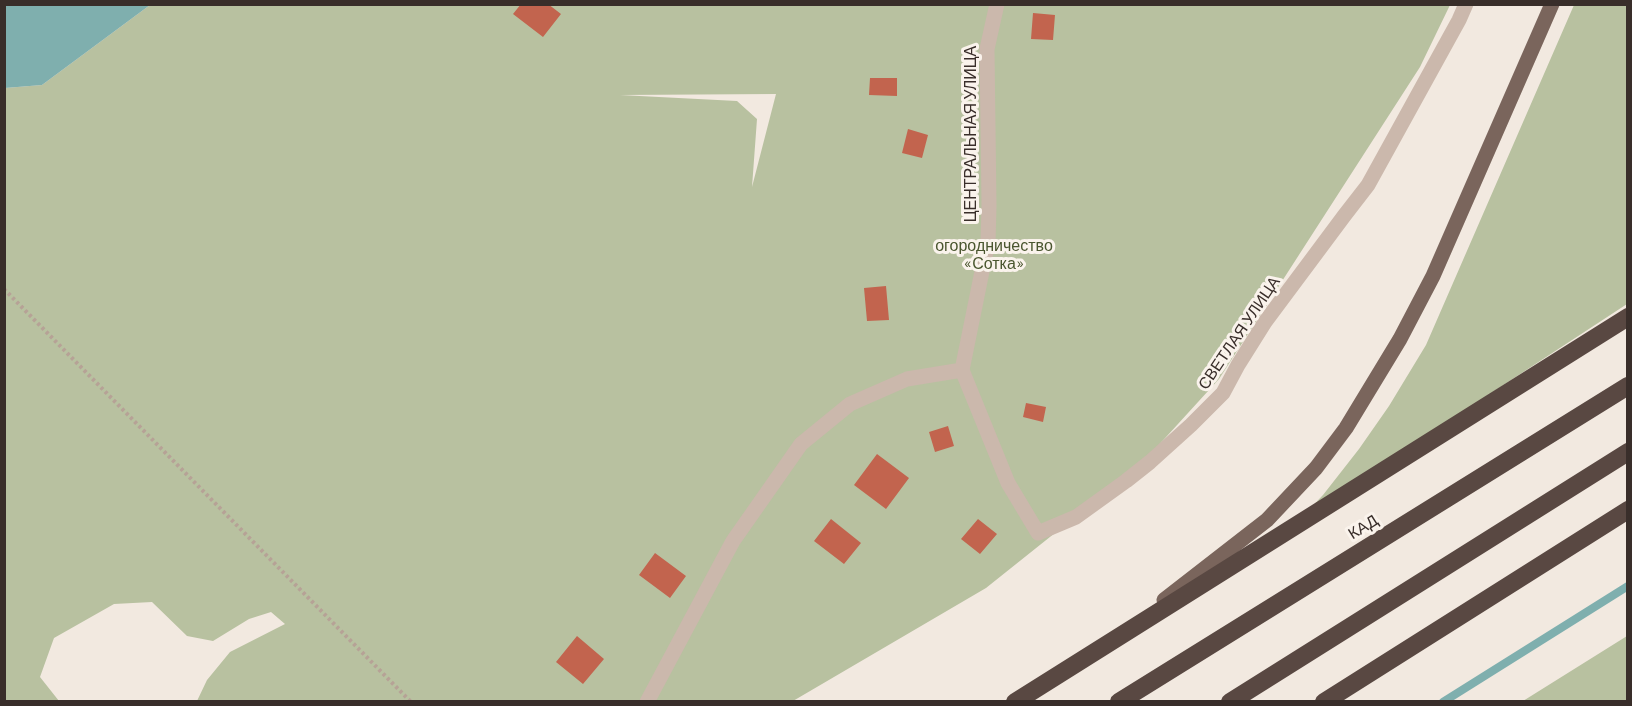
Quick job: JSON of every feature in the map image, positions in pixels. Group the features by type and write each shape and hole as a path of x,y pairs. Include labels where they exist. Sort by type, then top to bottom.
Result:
{"highway":[{"path":"1015,702 1628,317"},
{"name":"КАД","path":"1119,702 1628,386"},
{"path":"1230,702 1628,452"},
{"path":"1324,702 1628,510"}],"main road":[{"path":"1105,645 1267,520 1316,468 1346,428 1400,339 1432,276 1552,4"}],"street":[{"name":"ЦЕНТРАЛЬНАЯ УЛИЦА","path":"962,370 988,242 987,49 997,4"},
{"name":"СВЕТЛАЯ УЛИЦА","path":"962,370 1008,483 1038,533 1076,517 1126,481 1191,425 1223,393 1265,322 1368,185 1466,4"},
{"path":"647,702 733,541 801,444 850,404 907,379 962,370"}],"path":[{"path":"4,289 411,702"}],"green space":[{"name":"огородничество «Сотка»","path":"150,5 1450,5 1420,67 1219,379 1126,481 1075,517 986,588 793,701 197,701 207,680 230,652 285,624 271,612 249,619 213,641 187,636 152,602 114,604 54,638 40,677 59,701 5,702 5,88 42,85","holes":["776,94 752,187 757,119 737,101 620,95"]},
{"path":"1574,5 1627,5 1627,304 1302,517 1323,495 1359,449 1389,406 1426,345"},
{"path":"1627,636 1627,701 1523,701"}],"water":[{"path":"5,4 150,5 42,85 5,88"}],"building":[{"path":"521,4 548,4 561,14 543,37 513,14"},
{"path":"1033,13 1055,15 1053,40 1031,39"},
{"path":"870,78 897,78 897,96 869,95"},
{"path":"908,129 928,135 922,158 902,153"},
{"path":"886,286 889,320 867,321 864,288"},
{"path":"1026,403 1046,407 1043,422 1023,417"},
{"path":"948,426 954,446 935,452 929,432"},
{"path":"877,454 909,478 886,509 854,485"},
{"path":"831,519 861,543 844,564 814,541"},
{"path":"978,519 997,534 980,554 961,539"},
{"path":"655,553 686,576 670,598 639,575"},
{"path":"577,636 604,659 583,684 556,662"}],"waterway":[{"path":"1443,702 1628,586"}]}
